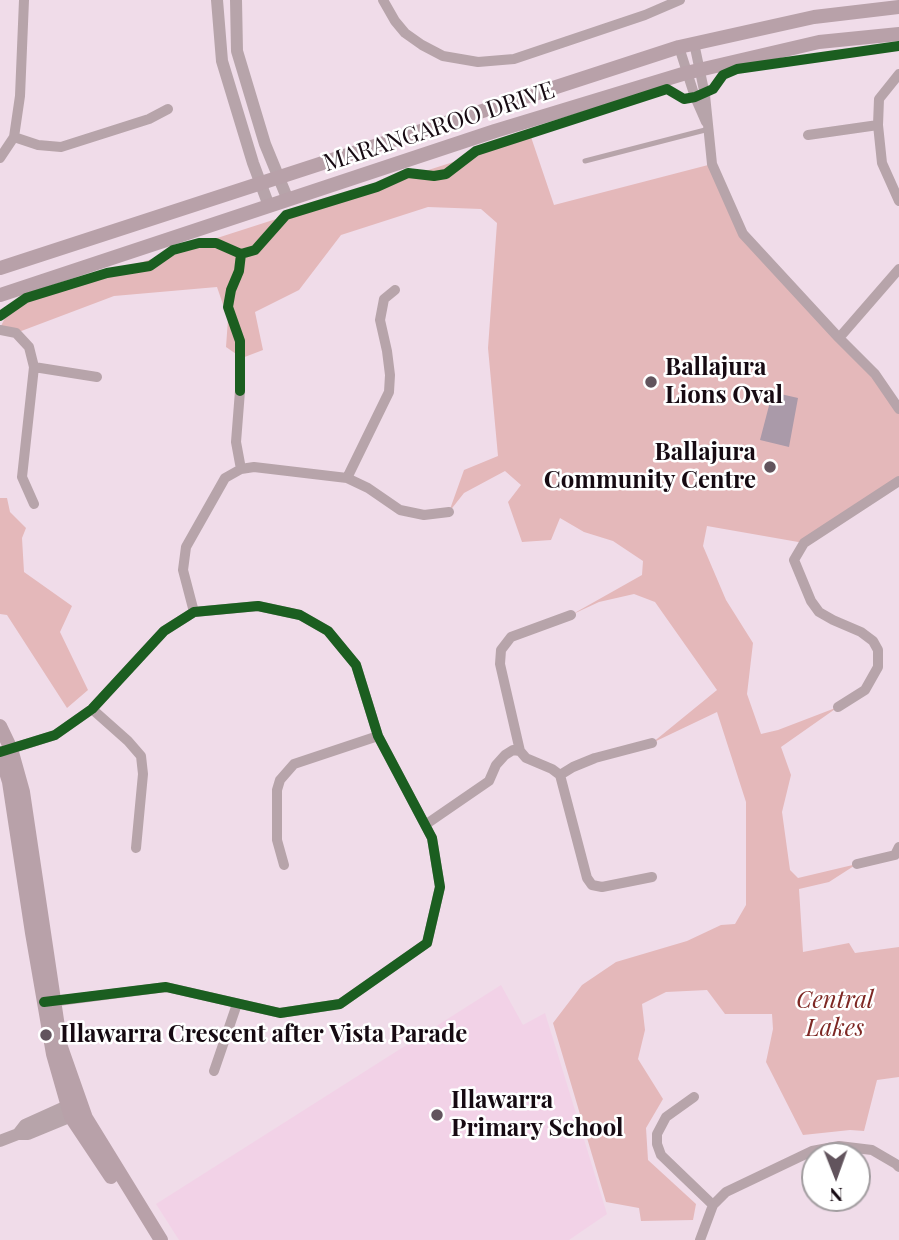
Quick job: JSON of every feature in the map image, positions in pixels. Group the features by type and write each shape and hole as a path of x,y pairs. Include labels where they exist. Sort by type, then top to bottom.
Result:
{"main road":[{"name":"MARANGAROO DRIVE","path":"0,268 679,47 814,17 899,7"},
{"name":"MARANGAROO DRIVE","path":"0,295 495,131 693,72 819,42 899,34"},
{"path":"0,726 50,1002 53,1054 75,1109 152,1240"},
{"path":"75,1109 161,1240"}],"street":[{"path":"0,158 14,137 20,96 24,0"},
{"path":"217,0 222,61 269,206"},
{"path":"236,0 237,51 277,177 288,200"},
{"path":"383,0 394,21 422,45 443,56 478,62 514,59 645,15 680,0"},
{"path":"693,72 694,43"},
{"path":"679,47 705,94 712,164 743,234 875,374 899,409"},
{"path":"899,74 879,99 878,125 882,163 899,201"},
{"path":"14,137 38,145 61,147 149,119 168,109"},
{"path":"808,135 878,125"},
{"path":"839,338 899,269"},
{"path":"347,478 389,392 390,375 380,320 384,299 395,290"},
{"path":"0,330 16,334 29,347 34,367 22,477 34,504"},
{"path":"34,367 97,377"},
{"path":"240,391 236,442 241,469"},
{"path":"194,612 183,570 186,547 225,478 241,469 254,467 347,478 368,488 400,510 424,515 449,512"},
{"path":"838,706 865,690 878,667 878,650 873,641 862,632 819,612 811,601 794,560 804,543 899,481"},
{"path":"4,751 55,735 92,709 164,631 194,612 258,606 300,615 328,631 356,665 378,736 432,838 440,887 427,943 340,1004 280,1013 166,988 50,1002"},
{"path":"571,615 511,637 501,650 500,664 520,751 526,758 560,775 587,878 592,885 601,887 652,877"},
{"path":"92,709 141,756 143,774 136,848"},
{"path":"284,865 277,840 277,801 280,780 285,772 309,757 378,736"},
{"path":"560,775 596,758 652,743"},
{"path":"425,825 489,781 496,765 505,755 513,750 520,751"},
{"path":"858,864 895,855 899,847"},
{"path":"214,1071 237,1004"},
{"path":"694,1097 666,1117 657,1134 657,1144 661,1155 713,1205"},
{"path":"0,1142 18,1134 29,1134 75,1109"},
{"path":"700,1240 713,1205 726,1192 812,1151 839,1146 872,1150 899,1167"}],"lane":[{"path":"585,161 709,129"}],"shaded area":[{"name":"Illawarra Primary School","path":"501,985 523,1025 545,1013 607,1214 569,1240 179,1240 156,1204"}],"green space":[{"name":"Central Lakes","path":"531,137 554,205 712,164 743,234 839,338 899,409 899,481 804,543 707,526 703,546 726,600 753,643 747,694 761,734 838,707 781,747 791,775 782,812 790,870 798,878 857,864 829,882 799,889 803,952 849,943 855,953 899,947 899,1077 877,1080 864,1131 803,1135 766,1062 773,1029 772,1014 725,1014 707,990 666,992 642,1004 645,1030 638,1059 663,1099 646,1128 648,1160 696,1204 693,1220 641,1221 639,1208 606,1202 553,1023 582,985 616,962 687,941 721,925 735,924 746,905 746,802 717,712 652,743 717,690 655,602 634,594 599,602 571,615 642,575 643,561 613,541 584,532 560,518 551,540 522,542 508,502 521,485 505,471 464,493 449,512 464,470 498,456 488,348 497,223 481,209 428,207 341,235 299,290 255,312 263,350 242,358 226,347 228,319 217,287 114,296 16,333 0,328 12,304"},
{"path":"0,498 7,498 10,512 26,528 22,538 24,572 72,606 60,632 88,690 67,708 7,615 0,614"}],"building":[{"path":"776,393 798,398 789,447 760,440 771,398 774,399"}],"cycle path":[{"path":"0,316 26,298 107,273 150,266 173,250 199,243 216,243 241,254 255,250 286,215 377,187 408,173 434,176 446,174 476,151 667,89 684,99 695,97 713,89 723,75 737,69 899,46"},
{"path":"240,391 240,341 228,307 239,271 241,254"},
{"path":"0,752 55,735 92,709 164,631 194,612 258,606 300,615 328,631 356,665 378,736 432,838 440,887 427,943 340,1004 280,1013 166,987 44,1002"}],"place":[{"name":"Ballajura Lions Oval","path":"651,382"},
{"name":"Ballajura Community Centre","path":"770,467"},
{"name":"Illawarra Crescent after Vista Parade","path":"46,1035"},
{"name":"Illawarra Primary School","path":"437,1115"}]}
